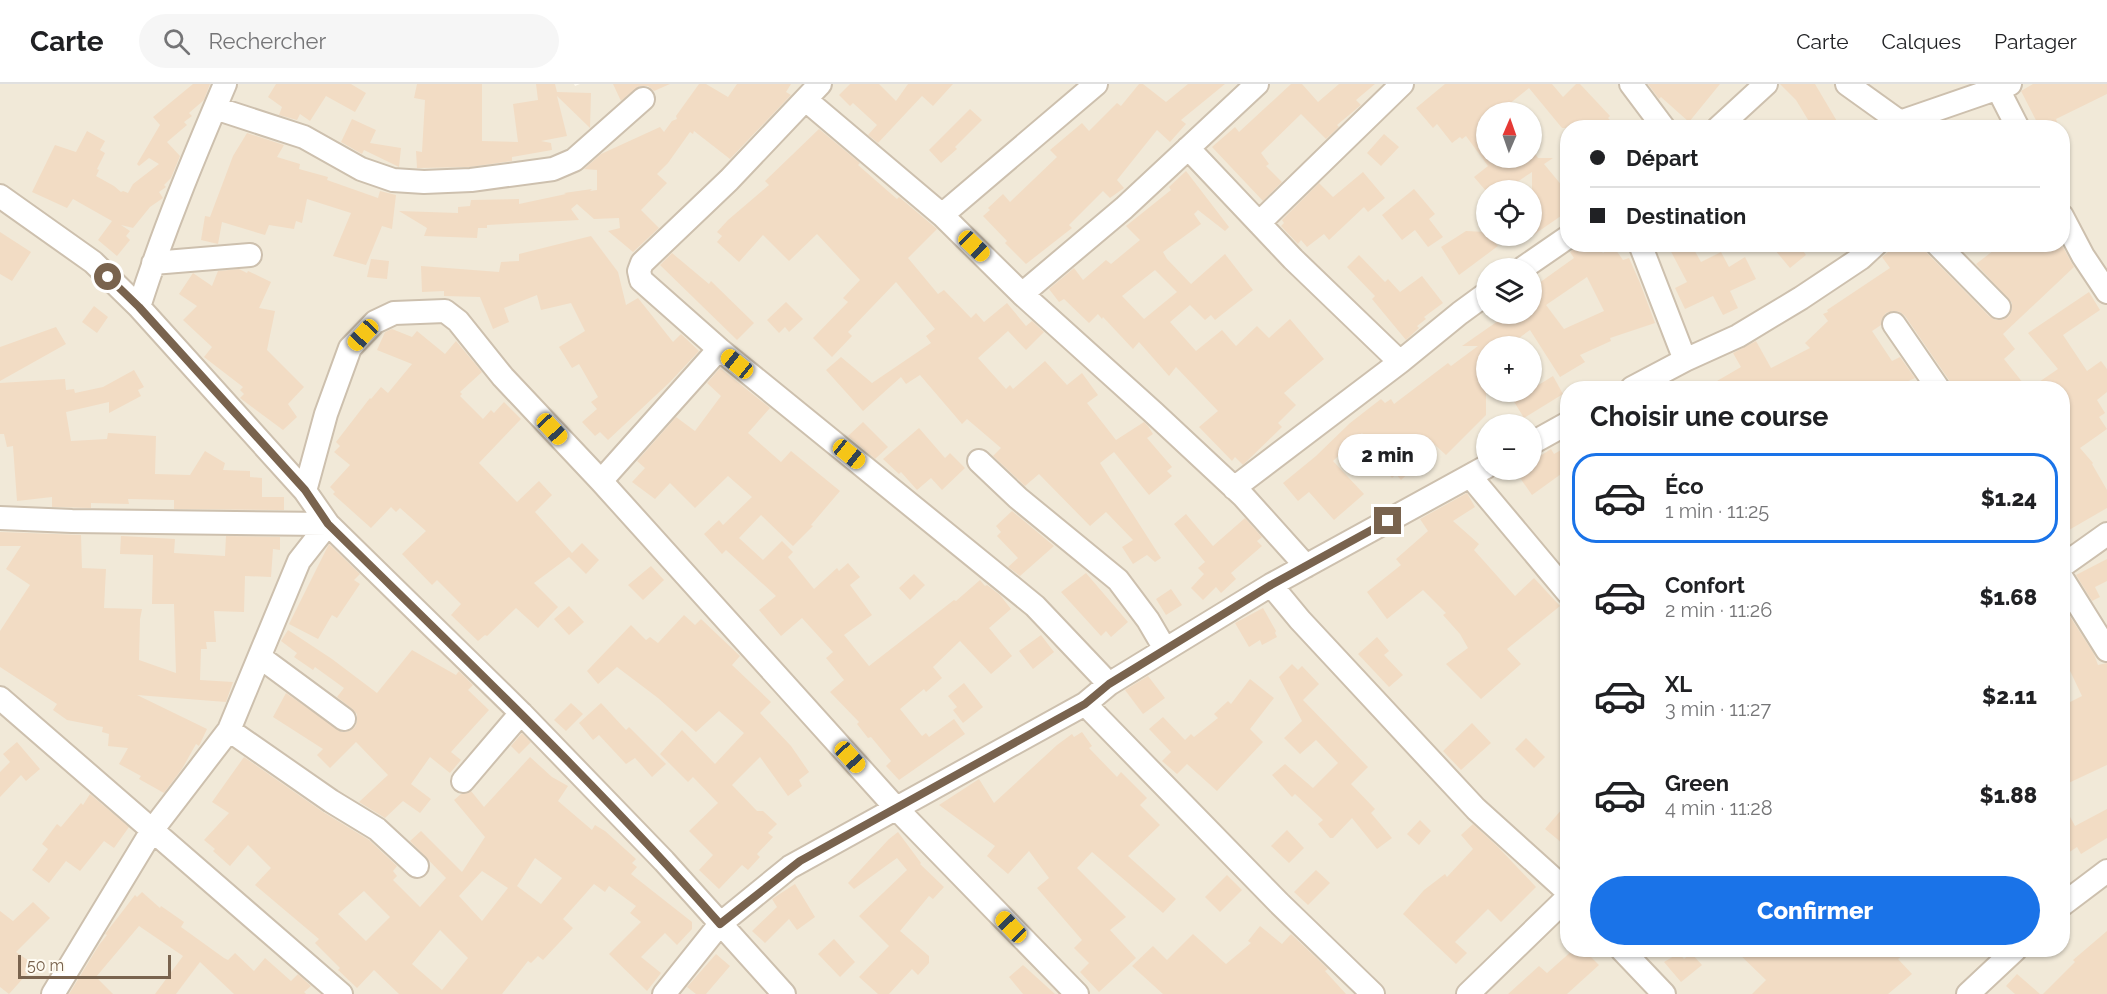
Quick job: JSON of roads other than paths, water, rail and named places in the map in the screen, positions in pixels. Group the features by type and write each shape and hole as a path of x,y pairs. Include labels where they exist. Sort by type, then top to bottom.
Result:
{"street":[{"path":"139,307 153,263 200,141 225,84"},
{"path":"942,215 1096,84"},
{"path":"1022,294 1124,208 1257,84"},
{"path":"1259,223 1402,84"},
{"path":"1631,84 1658,120"},
{"path":"1727,120 1767,84"},
{"path":"1847,84 1895,120"},
{"path":"1915,120 2004,86 2015,120"},
{"path":"1109,684 1035,606 719,349 640,280 639,271 642,263 729,180 813,92 1022,294 1234,488 1306,566"},
{"path":"215,108 304,137 361,169 393,180 424,182 471,180 554,168 574,160 643,99"},
{"path":"1188,148 1293,259 1400,362"},
{"path":"0,196 93,262 139,307 305,490 328,524 521,713 664,861 784,994"},
{"path":"2070,231 2107,292"},
{"path":"1538,258 1560,243"},
{"path":"1643,252 1685,360"},
{"path":"1645,381 1738,336 1801,298 1867,252"},
{"path":"1945,252 1999,307"},
{"path":"153,263 250,255"},
{"path":"1234,488 1476,301"},
{"path":"305,490 326,414 351,348 375,322 394,313 446,311 459,321 503,377 601,480 896,808 1077,994"},
{"path":"1894,324 1933,381"},
{"path":"601,480 719,349"},
{"path":"1542,437 1560,427"},
{"path":"979,461 1018,498 1118,580 1148,620 1165,650"},
{"path":"664,994 720,924 800,861 1085,704 1109,684 1271,585 1476,473"},
{"path":"1484,480 1560,582"},
{"path":"0,518 328,524"},
{"path":"53,994 153,829 229,730 299,561 328,524"},
{"path":"2070,560 2107,534"},
{"path":"1271,585 1300,620 1476,809 1560,885"},
{"path":"2070,591 2107,650"},
{"path":"260,657 344,719"},
{"path":"0,698 341,994"},
{"path":"1085,704 1279,903 1373,994"},
{"path":"463,781 521,713"},
{"path":"229,730 331,801 377,829 417,866"},
{"path":"2070,899 2107,871"},
{"path":"1468,994 1560,905"},
{"path":"1629,957 1664,994"},
{"path":"1968,994 2008,957"}]}
